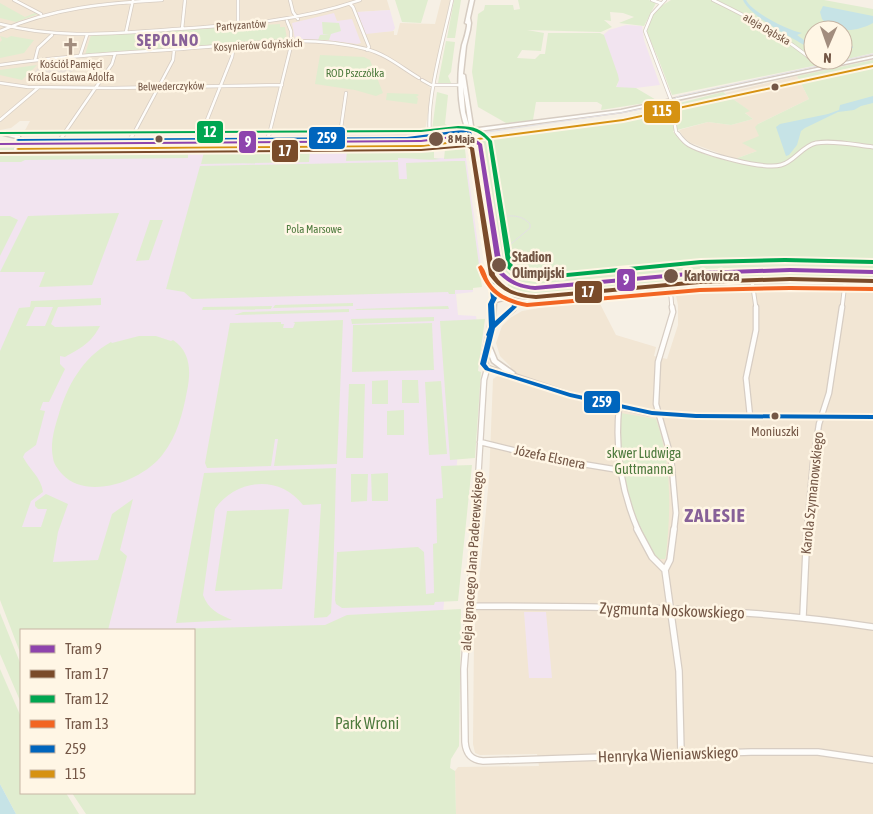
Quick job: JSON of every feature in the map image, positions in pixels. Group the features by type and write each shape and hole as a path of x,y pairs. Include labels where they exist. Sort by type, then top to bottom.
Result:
{"main road":[{"path":"472,0 468,20 470,27 466,34 461,85 492,288 492,327 484,366 570,396 658,414 873,418"},
{"path":"0,134 18,137 18,140 430,136 615,112 873,57"},
{"path":"462,74 465,82 471,126 469,131"},
{"path":"492,308 498,312 509,312 530,303 666,286 800,280 873,283"},
{"path":"492,288 515,305 492,327"},
{"path":"493,301 509,299 530,303"},
{"path":"488,344 496,363 496,368 490,369"},
{"path":"484,362 496,363 526,381"}],"street":[{"path":"14,0 41,14"},
{"path":"0,30 41,14 84,5 162,0"},
{"path":"182,29 185,0"},
{"path":"238,0 238,25"},
{"path":"290,0 293,12 298,19"},
{"name":"Partyzantów","path":"0,24 52,36 182,29 287,21 326,13 360,0"},
{"path":"430,136 430,119 435,85 452,0"},
{"path":"654,0 664,0"},
{"path":"654,0 660,4"},
{"path":"664,0 649,18 644,31 672,100 674,128 682,140 722,158 759,166 779,166 810,145 818,143 833,142 873,147"},
{"name":"aleja Dąbska","path":"713,0 745,16 795,45 803,52"},
{"path":"126,32 132,1"},
{"path":"350,4 353,6 367,41 369,48 367,50"},
{"path":"268,139 292,42 291,30 287,21"},
{"path":"80,56 87,35"},
{"path":"35,60 37,50 52,36"},
{"name":"Kosynierów Gdyńskich","path":"0,65 80,56 292,42 337,44 367,50 429,84 461,85"},
{"path":"200,139 232,57 234,46"},
{"path":"130,140 173,60 174,50"},
{"path":"60,140 112,64 114,54"},
{"name":"Belwederczyków","path":"0,83 38,87 282,85"},
{"path":"0,120 38,87"},
{"path":"340,138 346,93"},
{"path":"750,416 746,378 757,316 752,281"},
{"name":"Karola Szymanowskiego","path":"803,616 808,515 813,463 821,418 829,393 845,283"},
{"path":"666,286 671,297 673,312 658,362 656,378 658,414 671,457 676,513 670,560 665,570 679,671 682,753"},
{"name":"aleja Ignacego Jana Paderewskiego","path":"466,753 464,669 484,380 490,369"},
{"path":"619,407 616,420 619,470 630,509 653,560 665,570"},
{"name":"Józefa Elsnera","path":"480,442 546,458 619,470"},
{"name":"Zygmunta Noskowskiego","path":"469,606 670,608 803,616 873,627"},
{"name":"Henryka Wieniawskiego","path":"466,753 471,758 483,761 682,753 818,752 873,760"}],"shaded area":[{"path":"0,0 387,0 390,10 358,12 366,33 394,31 394,35 397,35 400,23 435,24 441,0 450,0 433,83 426,84 432,89 425,131 23,134 30,121 20,121 11,128 0,130"},
{"path":"390,10 395,28 393,31 366,34 357,12"},
{"path":"334,13 337,21 352,19 361,43 295,39 292,23"},
{"path":"626,25 642,26 644,40 660,85 616,88 618,83 603,35 609,30"},
{"path":"38,68 76,68 68,75 33,74"},
{"path":"797,76 809,99 758,124 757,151 735,159 691,143 684,138 679,130 708,122 731,125 753,119 744,112 749,111 725,93"},
{"path":"434,143 434,158 466,158 483,280 472,280 473,292 456,294 458,315 476,316 478,330 461,420 442,624 195,630 21,629 0,574 0,148 184,145 182,151 188,151 188,154 217,153 219,145"},
{"path":"795,285 821,286 852,292 873,288 873,814 456,814 455,771 458,767 539,766 537,754 480,755 475,753 473,744 474,635 489,479 493,379 511,367 500,356 496,343 502,326 510,318 522,311 597,298 616,335 656,347 654,356 667,359 678,325 678,305 675,291"},
{"path":"524,612 546,612 552,678 529,678"}],"green space":[{"path":"395,0 428,0 421,23 402,22"},
{"path":"454,0 461,0 455,38 447,38"},
{"path":"518,0 649,0 656,3 644,26 619,23 634,17 623,13 610,12 611,21 604,20 612,27 601,32 527,30 544,33 541,51 522,50 517,58 535,59 540,54 545,54 548,33 600,33 604,35 618,75 619,80 616,87 636,88 658,101 601,110 602,105 597,102 536,102 533,120 506,123 478,107 472,72 478,14 484,10 485,5 513,5 514,10 520,9"},
{"path":"671,0 824,0 873,9 873,53 853,58 853,20 803,20 803,68 672,95 646,31 651,17 660,5"},
{"path":"0,3 25,17 35,13 38,14 16,22 0,18"},
{"path":"322,22 339,23 341,31 331,34 329,40 318,40 320,35 329,34 323,34"},
{"path":"280,24 280,27 285,27 287,39 85,55 91,35"},
{"path":"0,36 34,40 24,53 0,58 0,42 2,40"},
{"path":"446,41 455,42 451,72 448,76 451,83 438,83"},
{"name":"ROD Pszczółka","path":"320,55 364,57 370,60 383,93 376,96 355,90 315,84"},
{"path":"873,60 873,279 779,277 679,281 531,298 514,297 502,292 509,283 496,274 482,139 485,136 624,117 723,92 750,111 745,113 753,119 731,125 708,122 673,131 684,144 708,155 733,162 735,159 757,151 742,143 759,136 755,127 758,124 809,99 797,76 826,70 853,70 853,64"},
{"path":"37,65 22,80 0,75 0,70"},
{"path":"437,92 448,95 445,124 451,127 432,130"},
{"path":"387,93 419,95 416,97 418,98 417,104 386,100"},
{"path":"464,141 466,158 444,159 445,149 440,147 448,146 446,142"},
{"path":"434,143 434,158 441,159 398,158 398,160 346,161 347,150 362,150 363,144"},
{"path":"206,144 220,146 303,145 302,151 310,151 309,162 201,164"},
{"path":"184,145 182,151 188,151 188,158 0,162 0,148"},
{"name":"Pola Marsowe","path":"465,161 482,287 473,288 473,290 455,290 455,294 449,294 448,292 192,299 184,292 166,289 200,166 398,162 399,179 407,179 406,163"},
{"path":"119,213 92,285 39,287 45,272 0,272 28,216"},
{"path":"0,216 10,216 18,220 0,256"},
{"path":"150,220 163,220 149,260 136,261"},
{"path":"101,298 101,305 58,307 51,324 55,327 100,326 93,337 76,351 65,357 60,356 60,364 65,369 49,402 43,402 40,410 45,411 36,445 25,453 23,457 37,477 43,492 31,501 22,527 41,527 47,509 38,509 35,506 35,502 46,494 68,504 58,532 53,562 98,560 112,514 133,499 120,550 127,556 108,629 20,629 20,652 0,600 0,351 19,308 30,307 31,301","holes":["35,307 53,307 45,326 26,326"]},
{"path":"353,303 353,306 273,308 275,305"},
{"path":"272,306 271,309 202,310 203,307"},
{"path":"448,306 449,309 355,310 357,309"},
{"path":"349,309 349,312 234,315 243,312"},
{"path":"434,317 434,321 352,324 351,319"},
{"path":"485,319 478,371 481,372 475,458 450,460 440,321"},
{"path":"343,320 337,464 274,466 278,439 275,439 271,466 207,468 205,463 230,323 281,322 281,324 284,324 283,328 293,328 295,323 293,322"},
{"path":"432,323 434,370 352,372 353,325"},
{"path":"139,336 156,336 173,340 179,345 186,356 189,370 188,384 184,408 176,432 163,454 143,472 130,479 100,487 86,486 73,482 58,469 54,463 52,453 54,432 66,394 77,374 92,356 111,342"},
{"path":"388,380 388,404 372,404 372,381"},
{"path":"402,380 418,380 419,403 402,403"},
{"path":"441,381 447,454 429,455 425,382"},
{"path":"349,384 365,384 363,458 346,458"},
{"path":"404,410 404,435 387,435 387,411"},
{"name":"skwer Ludwiga Guttmanna","path":"621,413 656,419 668,470 669,520 665,559 657,559 647,543 632,508 623,471 620,432"},
{"path":"472,465 458,601 435,602 434,605 342,608 336,604 337,552 418,547 424,552 426,594 434,593 433,544 437,543 436,499 443,498 441,466"},
{"path":"336,468 331,613 327,617 314,618 321,504 303,505 282,488 258,484 234,491 215,509 203,595 214,610 232,620 176,623 204,473"},
{"path":"388,473 388,501 372,501 371,474"},
{"path":"351,474 368,474 367,501 351,502"},
{"path":"289,509 282,589 215,591 227,511"},
{"name":"Park Wroni","path":"461,609 459,746 451,759 450,768 455,771 456,814 86,814 73,794 195,794 195,629 171,629 325,625 347,615"},
{"path":"0,613 20,663 20,701 0,654"},
{"path":"0,669 20,715 20,794 67,794 79,814 16,814 0,784"}],"water":[{"path":"743,0 746,0 756,10 771,20 802,33 797,35 803,39 803,44 763,20"},
{"path":"823,6 873,16 873,23 853,30 853,20 823,20 820,12"},
{"path":"873,96 873,103 854,110 838,112 805,128 801,131 797,145 786,156 776,127 780,124 828,114 839,110 840,105"},
{"path":"0,784 16,814 0,814"}],"tram line":[{"path":"460,136 626,112 665,104 679,96 873,54"},
{"name":"12","path":"0,133 421,131 468,127 484,134 490,141 510,268 520,276 536,278 701,262 785,260 873,262"},
{"name":"9","path":"0,144 421,141 467,137 480,144 500,272 520,286 535,288 699,273 790,270 873,272"},
{"name":"17","path":"0,153 421,150 468,146 472,148 492,275 505,289 516,294 536,297 700,282 790,279 873,281"},
{"path":"492,225 497,218 510,216 523,218 530,224 530,228 506,248 500,263"},
{"name":"13","path":"481,267 487,283 497,294 511,301 527,305 700,290 873,289"}],"transit line":[{"name":"115","path":"18,149 424,146 623,120 873,66"},
{"name":"259","path":"18,140 407,138 469,130 494,298 491,304 492,327 483,364 487,369 570,395 652,413 696,416 873,417"},
{"name":"259","path":"489,335 492,327 515,306 513,302 492,288 491,278"}],"place":[{"name":"Kościół Pamięci Króla Gustawa Adolfa","path":"71,46"},
{"name":"8 Maja","path":"436,139"},
{"name":"Stadion Olimpijski","path":"499,265"},
{"name":"Karłowicza","path":"671,276"},
{"name":"Moniuszki","path":"775,416"}],"district":[{"name":"SĘPOLNO","path":"168,40"},
{"name":"ZALESIE","path":"715,515"}]}
